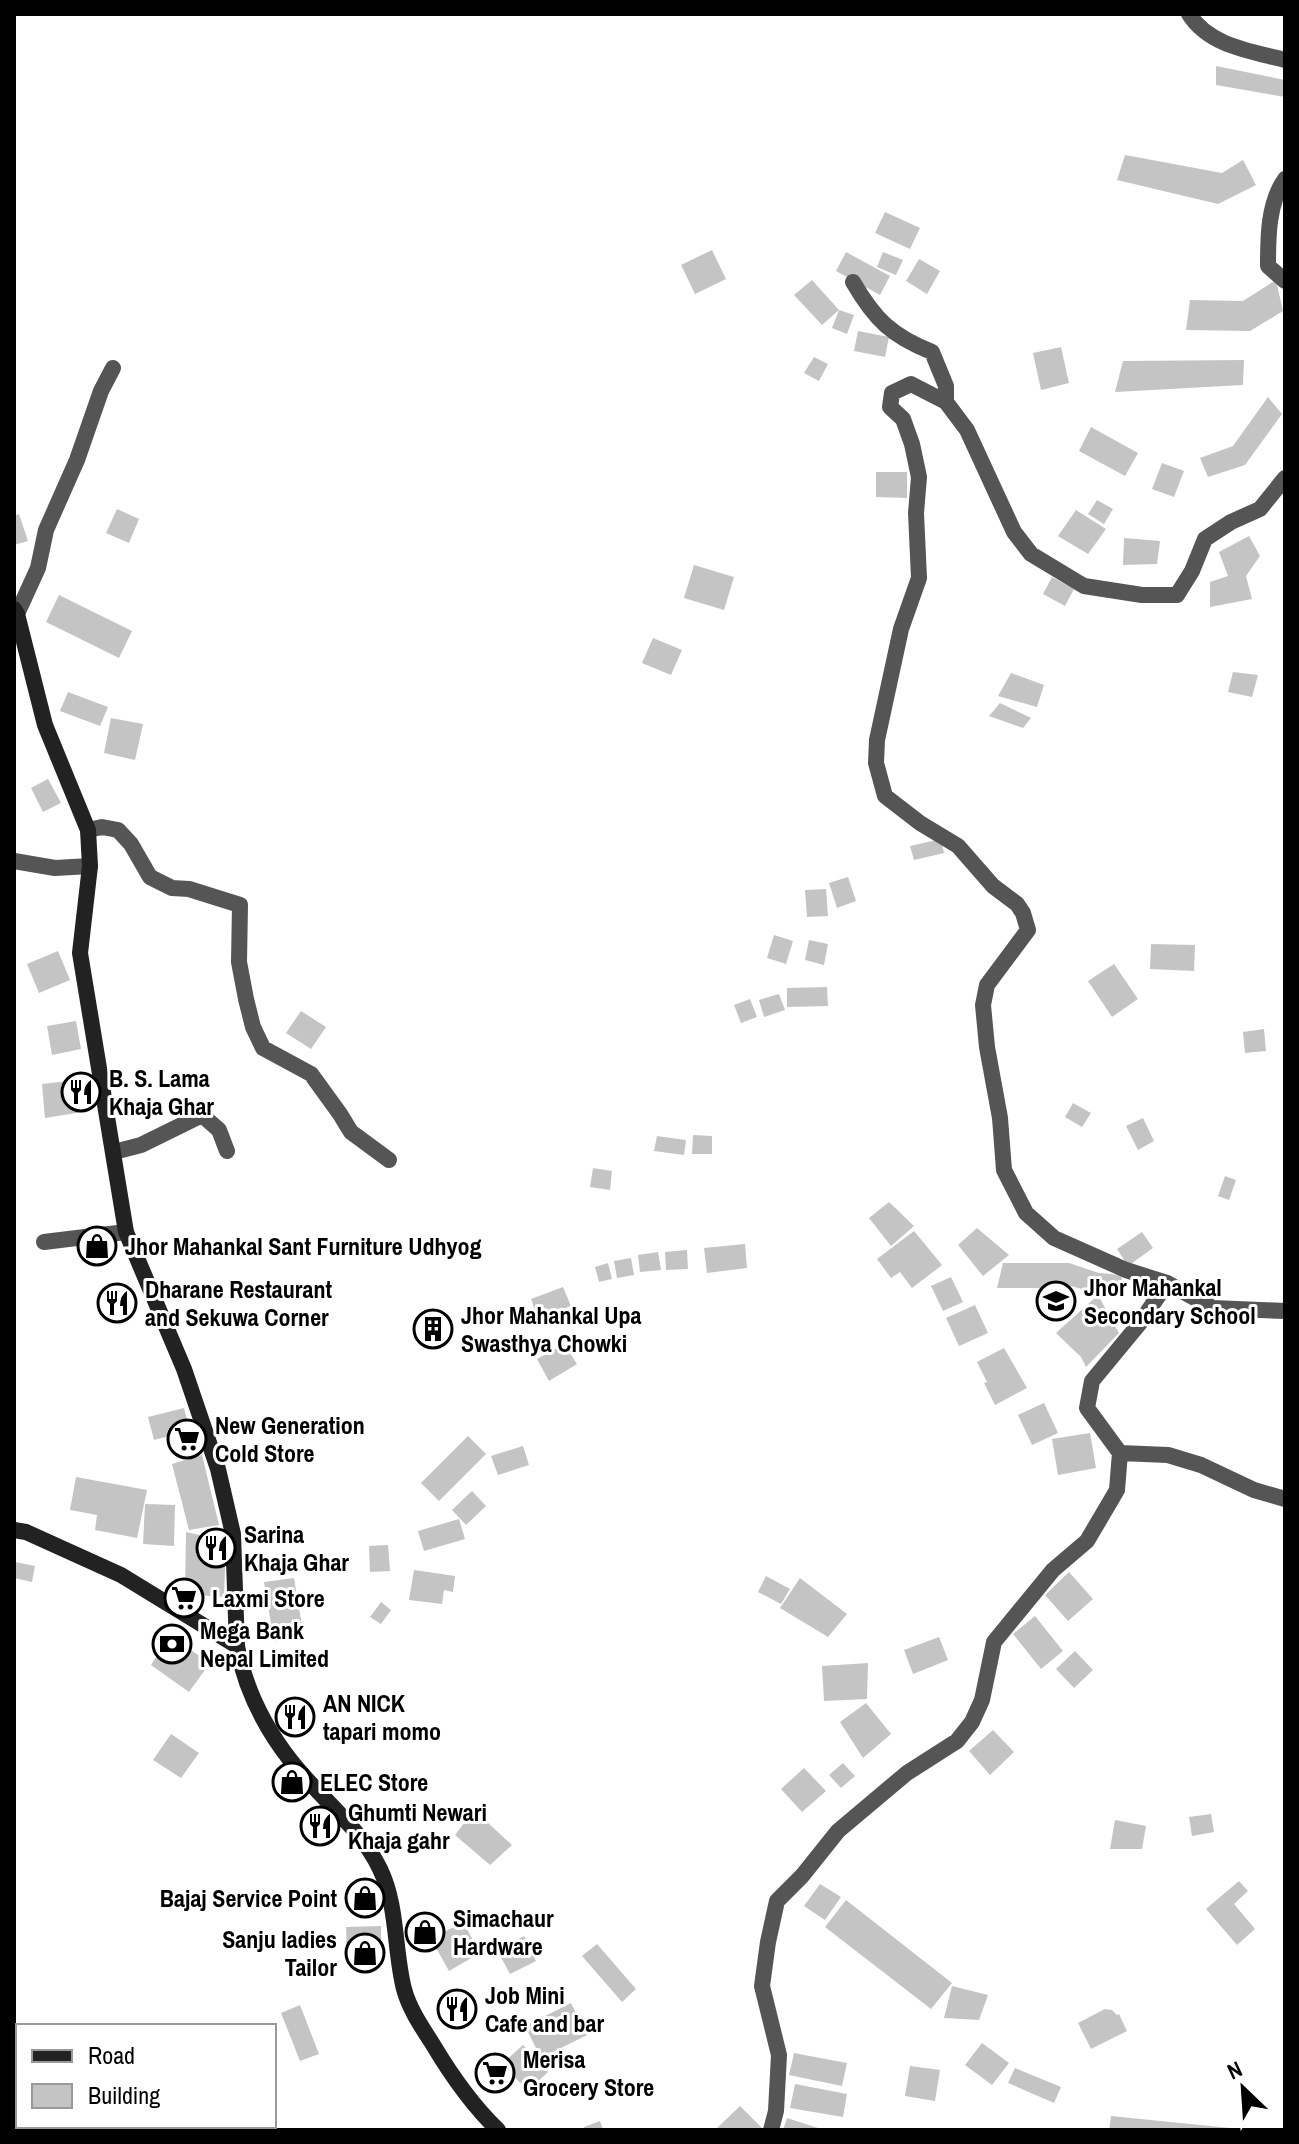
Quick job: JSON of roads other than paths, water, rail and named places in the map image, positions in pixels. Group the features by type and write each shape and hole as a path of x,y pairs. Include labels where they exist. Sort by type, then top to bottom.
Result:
{"main road":[{"path":"16,612 45,725 88,830 90,866 80,953 126,1232 184,1369 218,1469 233,1534 240,1662 255,1705 290,1760 365,1842 380,1869 390,1891 396,1948 405,1991 420,2024 460,2088 498,2130"},
{"path":"14,1530 26,1532 121,1575 237,1646"}],"street":[{"path":"1189,14 1196,25 1225,44 1285,60"},
{"path":"1285,179 1276,191 1268,254 1268,266 1285,281"},
{"path":"853,282 882,323 907,342 932,352 946,386 946,402"},
{"path":"16,612 38,568 46,530 113,368"},
{"path":"1285,478 1260,509 1231,522 1205,539 1192,571 1177,595 1142,595 1084,586 1031,554 1014,532 967,430 946,402 911,384 892,393 890,407 903,419 919,477 916,513 919,578 901,629 877,740 876,763 885,796 920,823 958,846 993,886 1017,904 1023,913 1028,930 987,985 983,1005 1000,1118 1004,1170 1026,1213 1054,1238 1126,1270 1167,1283 1213,1308 1285,1311"},
{"path":"88,830 102,827 118,830 131,844 150,877 172,888 189,889 240,905 239,962 253,1027 263,1048 311,1074 351,1132 389,1160"},
{"path":"14,861 55,868 90,866"},
{"path":"114,1152 141,1145 202,1115 219,1130 227,1151"},
{"path":"44,1242 126,1232"},
{"path":"771,2130 776,2111 779,2055 762,1986 777,1901 802,1876 838,1831 907,1773 957,1741 972,1722 982,1700 994,1642 1053,1570 1087,1541 1117,1490 1120,1453 1087,1408 1092,1381 1140,1323 1167,1283"},
{"path":"1120,1453 1168,1455 1201,1465 1254,1490 1285,1499"}],"place":[{"name":"B. S. Lama Khaja Ghar","path":"81,1092"},
{"name":"Jhor Mahankal Sant Furniture Udhyog","path":"97,1246"},
{"name":"Jhor Mahankal Secondary School","path":"1056,1301"},
{"name":"Dharane Restaurant and Sekuwa Corner","path":"117,1303"},
{"name":"Jhor Mahankal Upa Swasthya Chowki","path":"433,1329"},
{"name":"New Generation Cold Store","path":"187,1439"},
{"name":"Sarina Khaja Ghar","path":"216,1548"},
{"name":"Laxmi Store","path":"184,1598"},
{"name":"Mega Bank Nepal Limited","path":"172,1644"},
{"name":"AN NICK tapari momo","path":"295,1717"},
{"name":"ELEC Store","path":"292,1782"},
{"name":"Ghumti Newari Khaja gahr","path":"320,1826"},
{"name":"Bajaj Service Point","path":"365,1898"},
{"name":"Simachaur Hardware","path":"425,1932"},
{"name":"Sanju ladies Tailor","path":"365,1953"},
{"name":"Job Mini Cafe and bar","path":"457,2009"},
{"name":"Merisa Grocery Store","path":"495,2073"}]}
